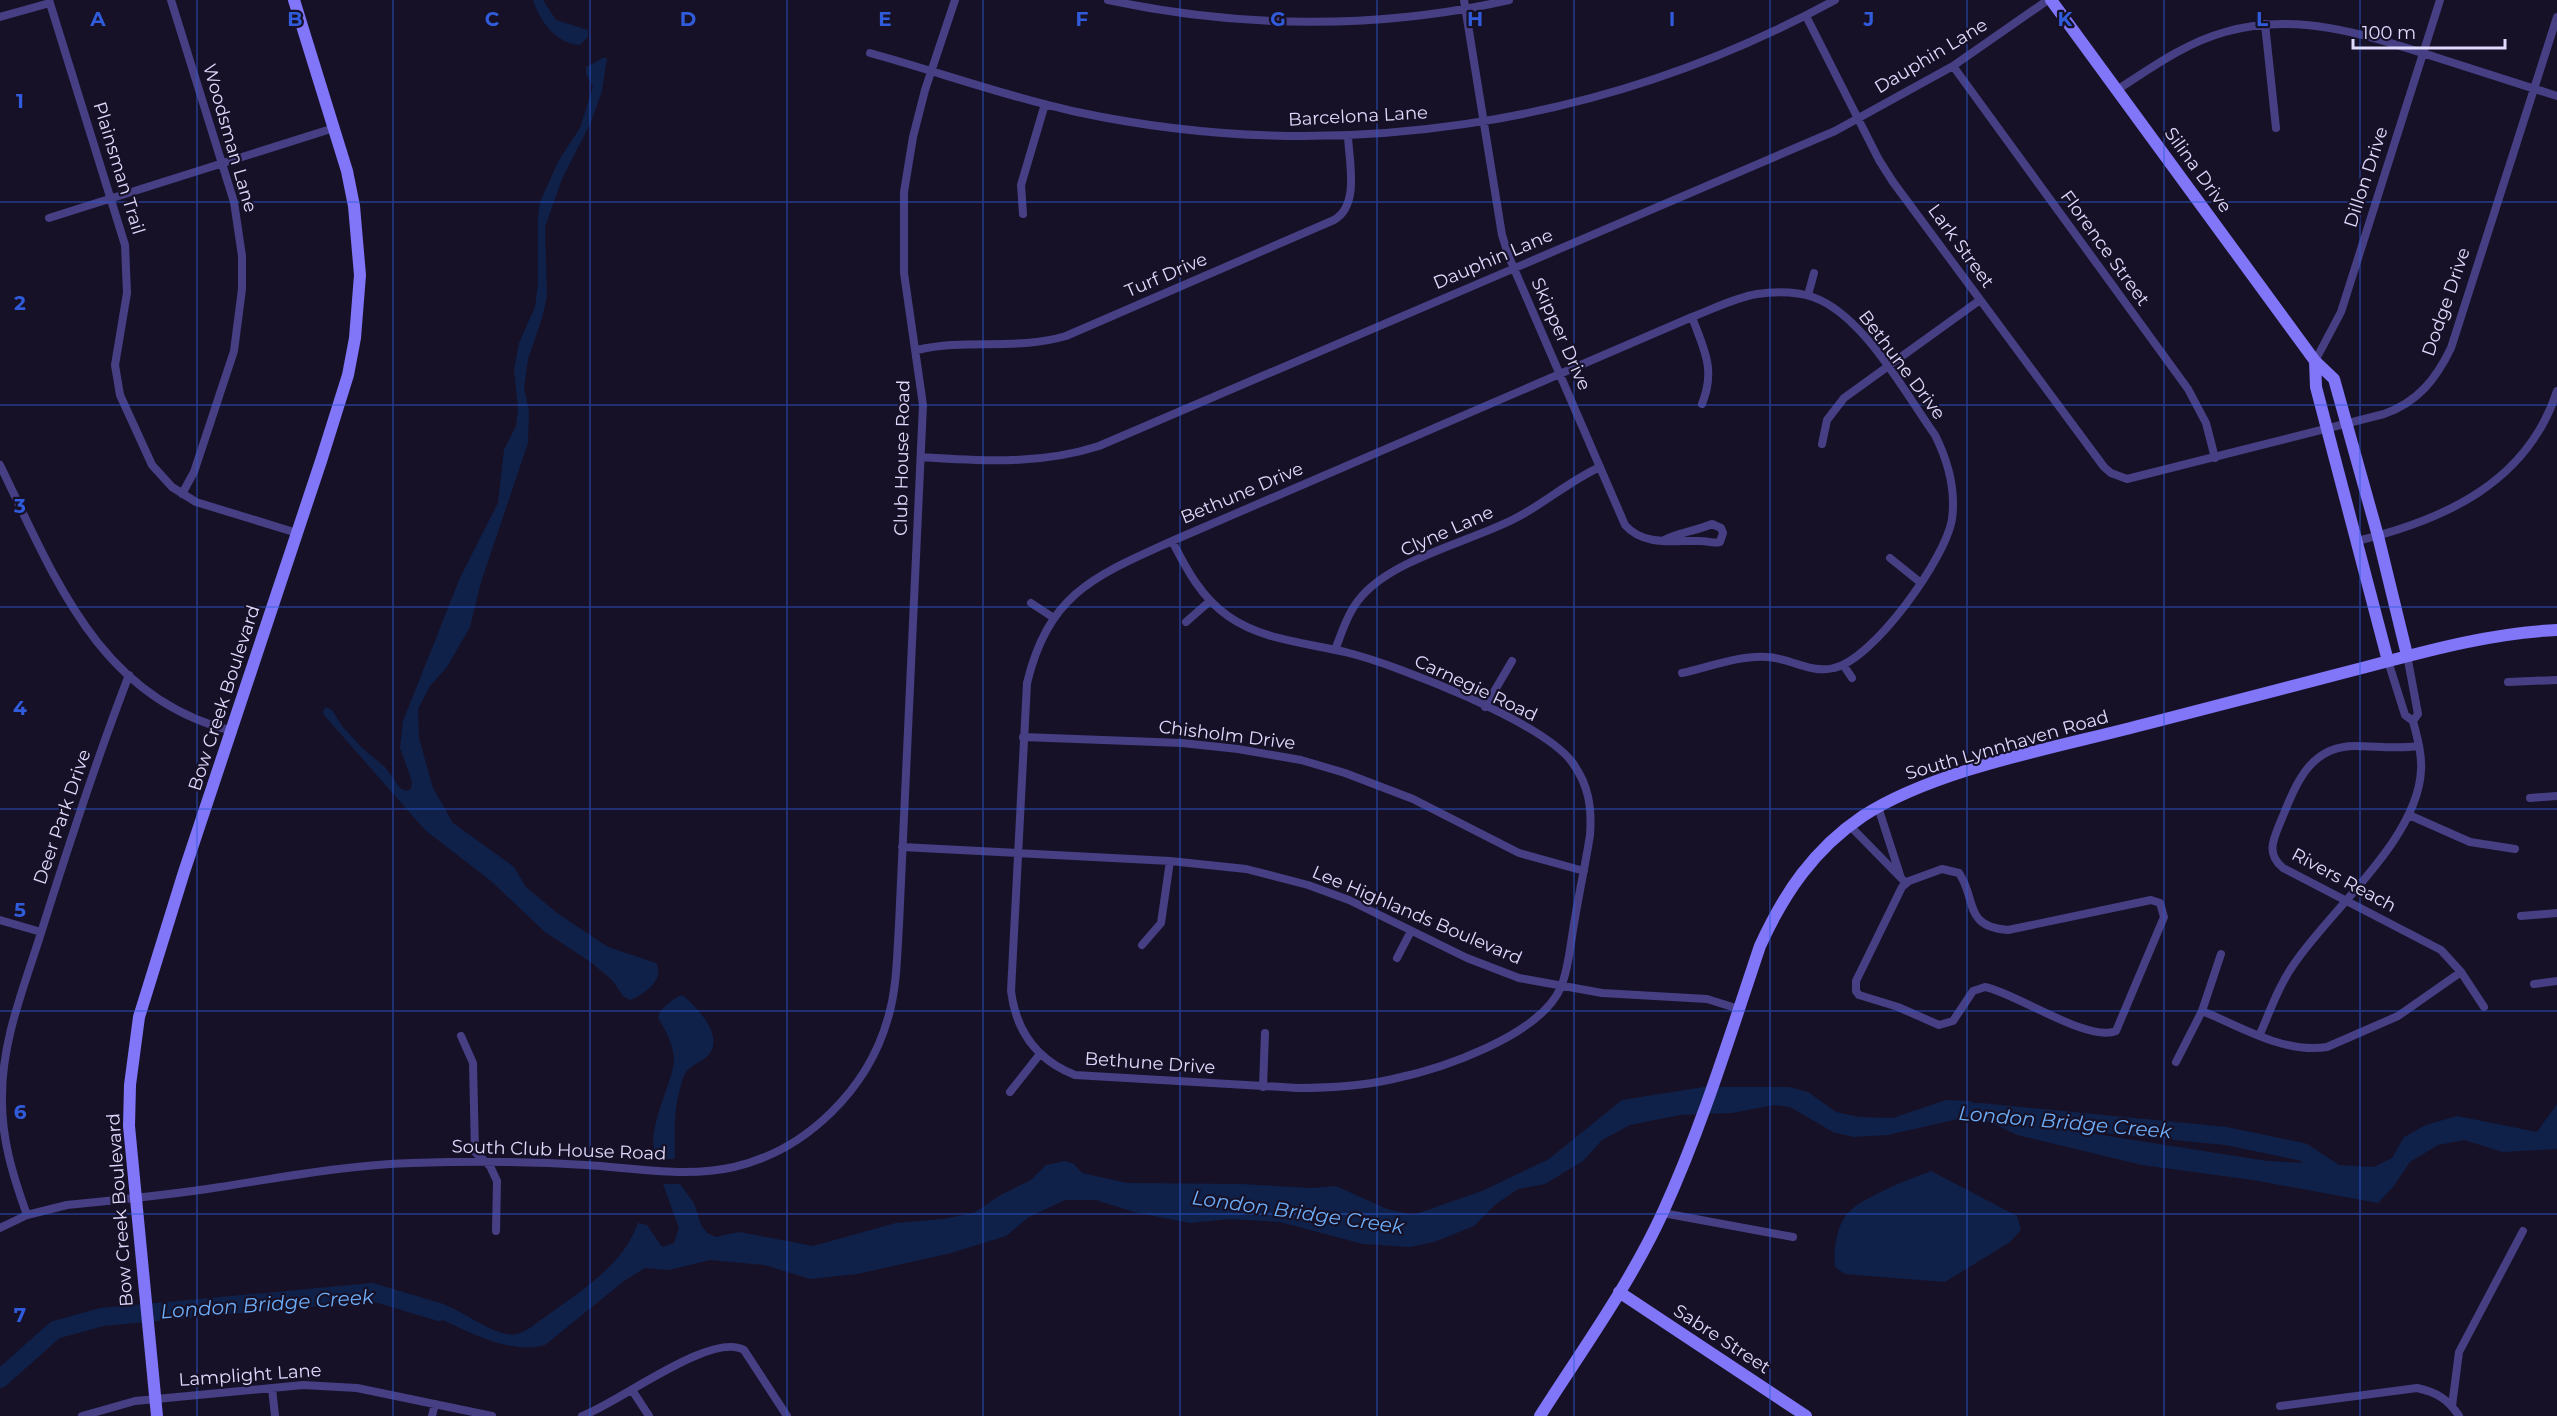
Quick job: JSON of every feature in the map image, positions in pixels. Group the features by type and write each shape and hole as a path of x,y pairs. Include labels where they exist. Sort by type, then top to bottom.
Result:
{"street":[{"name":"Woodsman Lane","path":"171,0 234,202 242,256 239,320 227,376 194,472 182,494"},
{"name":"Bow Creek Boulevard","path":"157,1416 129,1126 130,1085 140,1017 184,872 233,731 348,375 359,307 354,206 347,171 294,0"},
{"name":"Club House Road","path":"899,925 923,405 917,350 904,273 904,192 913,138 955,0"},
{"path":"1108,0 1180,13 1290,21 1361,20 1464,4 1509,0"},
{"name":"Barcelona Lane","path":"870,53 1046,104 1100,116 1200,131 1249,135 1348,135 1452,128 1639,86 1735,50 1835,0"},
{"name":"Dauphin Lane","path":"922,457 1022,461 1082,452 1700,190 1858,119 1953,66 2050,0"},
{"name":"Silina Drive","path":"2050,0 2315,361 2334,379 2378,536 2407,655"},
{"name":"Dillon Drive","path":"2315,361 2341,312 2440,0"},
{"path":"0,17 50,1"},
{"name":"Plainsman Trail","path":"50,1 123,235 128,269 127,293 115,365 120,395 152,465 161,477 196,502 297,534"},
{"name":"Skipper Drive","path":"1464,4 1502,235 1514,269 1625,525 1631,532 1646,539 1664,540"},
{"name":"Lark Street","path":"1806,16 1893,182 2104,467 2118,477"},
{"name":"Dodge Drive","path":"2118,477 2136,478 2384,414 2409,403 2426,388 2442,367 2451,348 2557,17"},
{"path":"2265,24 2276,128"},
{"path":"2117,90 2172,54 2204,39 2224,32 2265,24 2338,28 2557,96"},
{"name":"Florence Street","path":"1953,66 2188,389 2206,423 2215,458"},
{"path":"1023,214 1022,185 1046,104"},
{"path":"49,218 334,128"},
{"name":"Turf Drive","path":"917,350 965,344 1027,345 1066,336 1334,220 1344,212 1350,196 1348,135"},
{"path":"1808,295 1814,273"},
{"name":"Bethune Drive","path":"1561,987 1546,1010 1521,1028 1464,1057 1391,1080 1329,1088 1091,1078 1062,1070 1040,1054 1017,1020 1011,991 1025,700 1031,666 1054,618 1075,592 1090,580 1172,541 1692,317 1742,297 1759,294 1808,295 1834,307 1887,367 1935,435 1943,451 1952,485 1951,521 1943,545 1921,583 1876,640 1859,657 1844,666"},
{"path":"1822,444 1827,420 1834,408 1980,300"},
{"path":"1692,317 1709,362 1709,387 1702,404"},
{"path":"2315,361 2316,387 2388,661 2406,715 2414,721"},
{"path":"2357,541 2442,514 2489,486 2517,459 2535,435 2557,391"},
{"path":"0,465 3,480 77,618 99,645 129,675 185,714 211,726 233,731"},
{"name":"Clyne Lane","path":"1335,650 1351,611 1360,598 1382,577 1513,520 1570,482 1600,467"},
{"path":"1712,524 1721,528 1724,533 1720,542 1713,544 1704,541 1679,543 1664,540 1677,533 1702,530 1712,524"},
{"name":"Carnegie Road","path":"1172,541 1191,577 1210,601 1229,617 1261,633 1335,650 1402,671 1485,706 1548,741 1571,760 1586,786 1592,814 1584,871 1561,987"},
{"path":"1890,558 1921,583"},
{"path":"1186,622 1210,601"},
{"path":"1031,603 1054,618"},
{"name":"South Lynnhaven Road","path":"1540,1416 1619,1293 1662,1214 1700,1122 1760,946 1788,891 1818,854 1850,826 1878,807 1936,781 2000,762 2467,640 2557,630"},
{"path":"2260,1034 2280,987 2294,964 2388,848 2409,815 2421,773 2414,721 2418,714 2407,655"},
{"path":"1682,673 1766,657 1821,670 1844,666 1851,678"},
{"path":"1485,706 1512,661"},
{"name":"Deer Park Drive","path":"27,1215 6,1149 2,1097 4,1042 129,675"},
{"path":"2508,682 2557,680"},
{"name":"Chisholm Drive","path":"1023,737 1193,744 1301,760 1346,773 1413,799 1519,853 1584,871"},
{"name":"Rivers Reach","path":"2419,746 2384,749 2343,747 2320,756 2300,776 2272,841 2273,857 2283,868 2441,950 2461,972 2484,1007"},
{"path":"2530,798 2557,796"},
{"path":"1878,807 1903,881 1856,981 1856,991 1864,998 1898,1007 1939,1025 1953,1021 1973,991 1985,987 2050,1017 2101,1032 2116,1031 2164,914 2160,903 2151,900 2008,930 1998,929 1989,927 1975,916 1963,878 1954,870 1942,868 1903,881"},
{"path":"2409,815 2470,842 2515,849"},
{"path":"1850,826 1903,881"},
{"name":"Lee Highlands Boulevard","path":"902,848 1170,861 1237,868 1299,883 1349,900 1490,968 1561,987 1631,996 1687,997 1739,1009"},
{"path":"1142,945 1161,923 1170,861"},
{"path":"2521,916 2557,913"},
{"path":"0,920 41,932"},
{"name":"South Club House Road","path":"0,1228 27,1215 67,1205 379,1165 482,1161 650,1170 704,1170 734,1167 777,1150 802,1137 844,1099 870,1062 882,1038 892,999 899,925"},
{"path":"1396,958 1411,931"},
{"path":"2176,1062 2202,1011 2221,954"},
{"path":"2202,1011 2301,1049 2326,1047 2398,1016 2461,972"},
{"path":"2534,984 2557,981"},
{"path":"1263,1087 1265,1033"},
{"path":"461,1036 473,1063 473,1144 475,1152 490,1167 497,1180 496,1231"},
{"path":"1010,1092 1040,1054"},
{"path":"1662,1214 1793,1237"},
{"path":"2452,1406 2459,1352 2523,1231"},
{"name":"Sabre Street","path":"1619,1293 1806,1416"},
{"path":"582,1416 614,1402 660,1372 703,1353 731,1346 744,1350 787,1416"},
{"name":"Lamplight Lane","path":"82,1416 111,1406 155,1399 272,1388 339,1386 492,1416"},
{"path":"272,1388 275,1416"},
{"path":"2280,1406 2417,1388 2436,1394 2452,1406 2459,1416"},
{"path":"632,1390 649,1416"},
{"path":"432,1416 435,1404"}],"water":[{"path":"533,0 543,0 556,20 588,30 588,37 580,45 564,41 545,24"},
{"path":"607,58 602,91 591,122 562,179 545,227 547,296 528,359 524,388 529,411 528,443 481,582 470,627 447,667 430,686 418,709 419,738 433,788 453,823 514,867 526,887 557,913 608,947 656,963 658,975 656,980 642,994 630,1000 623,996 612,980 592,963 545,932 491,881 425,830 324,715 323,711 326,707 332,710 342,726 362,748 385,767 400,788 406,791 411,789 412,781 400,748 403,721 460,578 498,503 504,450 516,426 518,408 514,370 519,343 535,307 538,283 540,202 559,160 580,128 593,87 586,73 586,67"},
{"path":"682,995 700,1013 711,1029 713,1046 707,1057 689,1069 683,1078 676,1109 675,1157 659,1159 654,1150 653,1138 674,1061 669,1039 658,1018 667,1004"},
{"path":"1704,1087 1789,1087 1808,1092 1836,1112 1859,1117 1893,1118 1946,1100 1969,1101 2026,1123 2267,1161 2374,1167 2392,1158 2404,1137 2426,1125 2457,1116 2537,1132 2557,1104 2557,1149 2503,1152 2464,1140 2438,1145 2410,1162 2393,1187 2378,1203 2253,1180 2142,1165 2017,1135 1976,1115 1888,1135 1853,1137 1833,1132 1790,1107 1774,1105 1732,1113 1680,1115 1630,1125 1602,1140 1583,1161 1545,1184 1518,1189 1496,1204 1474,1226 1434,1242 1410,1247 1363,1244 1280,1222 1229,1219 1190,1223 1134,1212 1096,1200 1065,1200 1029,1217 1006,1236 951,1253 857,1274 810,1279 765,1265 710,1260 669,1270 645,1268 624,1281 545,1345 530,1347 498,1343 421,1310 415,1303 427,1301 440,1303 493,1330 506,1334 522,1332 577,1294 607,1269 630,1240 638,1223 647,1225 662,1247 674,1243 679,1228 663,1184 680,1184 694,1203 701,1225 707,1233 716,1237 739,1232 813,1246 896,1223 943,1219 974,1213 999,1196 1031,1180 1046,1165 1065,1161 1074,1164 1082,1173 1127,1183 1241,1184 1312,1188 1336,1186 1387,1209 1413,1215 1482,1191 1549,1159 1622,1100"},
{"path":"1931,1171 2017,1216 2021,1230 2010,1242 1945,1282 1845,1274 1835,1267 1837,1235 1842,1222 1851,1210 1884,1190"}],"waterway":[{"name":"London Bridge Creek","path":"1980,1112 2226,1136 2303,1152 2341,1177"},
{"name":"London Bridge Creek","path":"0,1379 55,1330 102,1317 372,1292 439,1312"}]}
